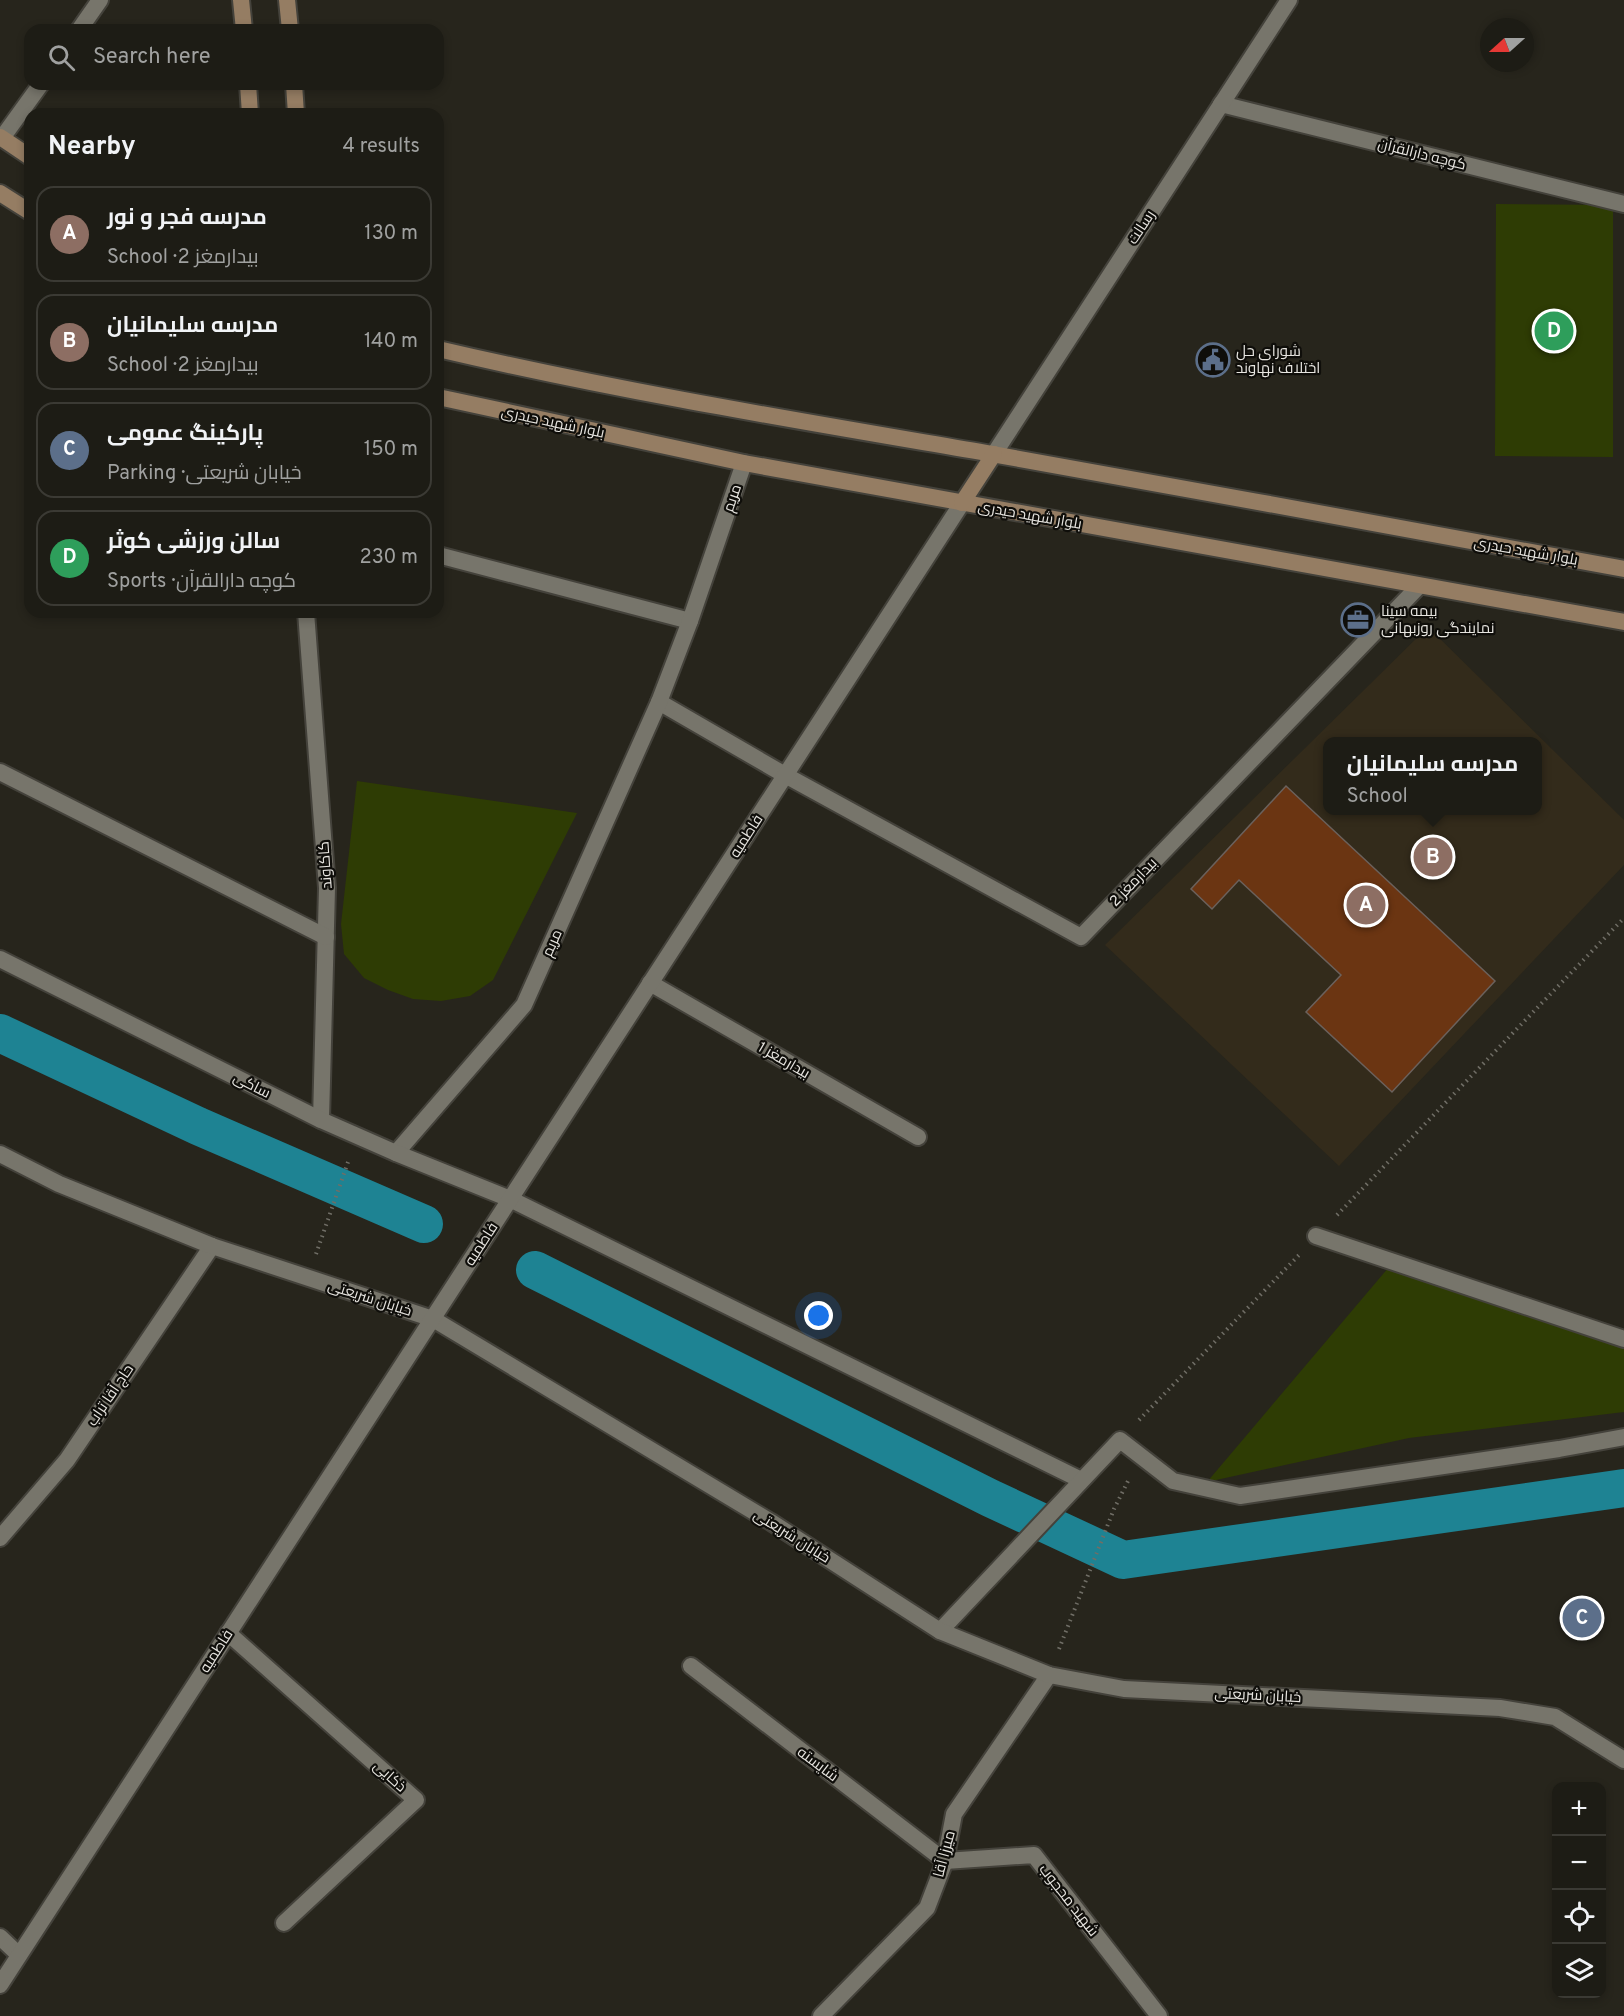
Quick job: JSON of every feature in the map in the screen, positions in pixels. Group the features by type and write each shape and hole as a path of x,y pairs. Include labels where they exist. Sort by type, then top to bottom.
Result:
{"main road":[{"path":"241,0 243,24"},
{"path":"288,0 290,24"},
{"path":"248,90 250,108"},
{"path":"294,90 296,108"},
{"path":"1,138 24,153"},
{"path":"0,193 24,208"},
{"name":"بلوار شهید حیدری","path":"444,350 524,369 724,409 993,454 1624,569"},
{"name":"بلوار شهید حیدری","path":"444,398 744,463 1624,622"},
{"path":"962,503 993,454"}],"street":[{"path":"83,24 100,0"},
{"name":"رسالت","path":"993,454 1289,0"},
{"path":"1,138 37,90"},
{"name":"کوچه دارالقرآن","path":"1221,104 1624,204"},
{"name":"مریم","path":"396,1153 524,1005 658,702 690,621 744,463"},
{"name":"فاطمیه","path":"0,1984 962,503"},
{"path":"444,557 690,621"},
{"name":"بیدارمغز 2","path":"785,775 1081,937 1419,586"},
{"name":"کاکاوند","path":"306,618 327,888 321,1119"},
{"path":"658,702 785,775"},
{"path":"0,772 326,937"},
{"name":"ساکی","path":"0,959 321,1119 396,1153 510,1199 1081,1480"},
{"name":"بیدارمغز 1","path":"650,983 918,1137"},
{"name":"خیابان شریعتی","path":"0,1154 60,1184 212,1246 433,1318 771,1522 940,1630 1049,1675 1124,1689 1500,1708 1555,1717 1624,1760"},
{"path":"1316,1236 1624,1339"},
{"name":"حاج آقا تراب","path":"0,1538 67,1460 212,1246"},
{"path":"940,1630 1120,1440 1173,1481 1240,1496 1559,1449 1624,1437"},
{"name":"ذکایی","path":"228,1632 416,1800 284,1923"},
{"name":"شایسته","path":"691,1666 945,1862"},
{"name":"میرزا آقا","path":"821,2016 927,1908 945,1862 954,1814 1049,1675"},
{"name":"شهید محجوب","path":"945,1862 1034,1855 1158,2016"},
{"path":"0,1937 19,1955"}],"path":[{"path":"1120,1440 1624,918"},
{"path":"321,1238 344,1175"},
{"path":"1049,1675 1114,1509"}],"shaded area":[{"path":"1428,627 1540,737 1323,737 1323,815 1542,815 1542,739 1624,820 1624,865 1339,1166 1105,945"}],"green space":[{"path":"1496,204 1613,205 1613,457 1495,456"},
{"path":"357,781 577,813 493,980 470,996 441,1001 413,999 364,978 344,954 341,924"},
{"path":"1400,1254 1624,1336 1624,1412 1409,1438 1207,1482"}],"building":[{"path":"1286,786 1495,981 1392,1092 1306,1012 1341,975 1239,880 1212,909 1191,889"}],"waterway":[{"path":"0,1033 198,1126 424,1224"},
{"path":"535,1270 990,1498 1123,1560 1624,1488"}],"place":[{"name":"سالن ورزشی کوثر","path":"1554,331"},
{"name":"شورای حل اختلاف نهاوند","path":"1213,360"},
{"name":"بیمه سینا نمایندگی روزبهانی","path":"1358,620"},
{"name":"مدرسه سلیمانیان","path":"1433,857"},
{"name":"مدرسه فجر و نور","path":"1366,905"},
{"name":"پارکینگ عمومی","path":"1582,1618"}]}
